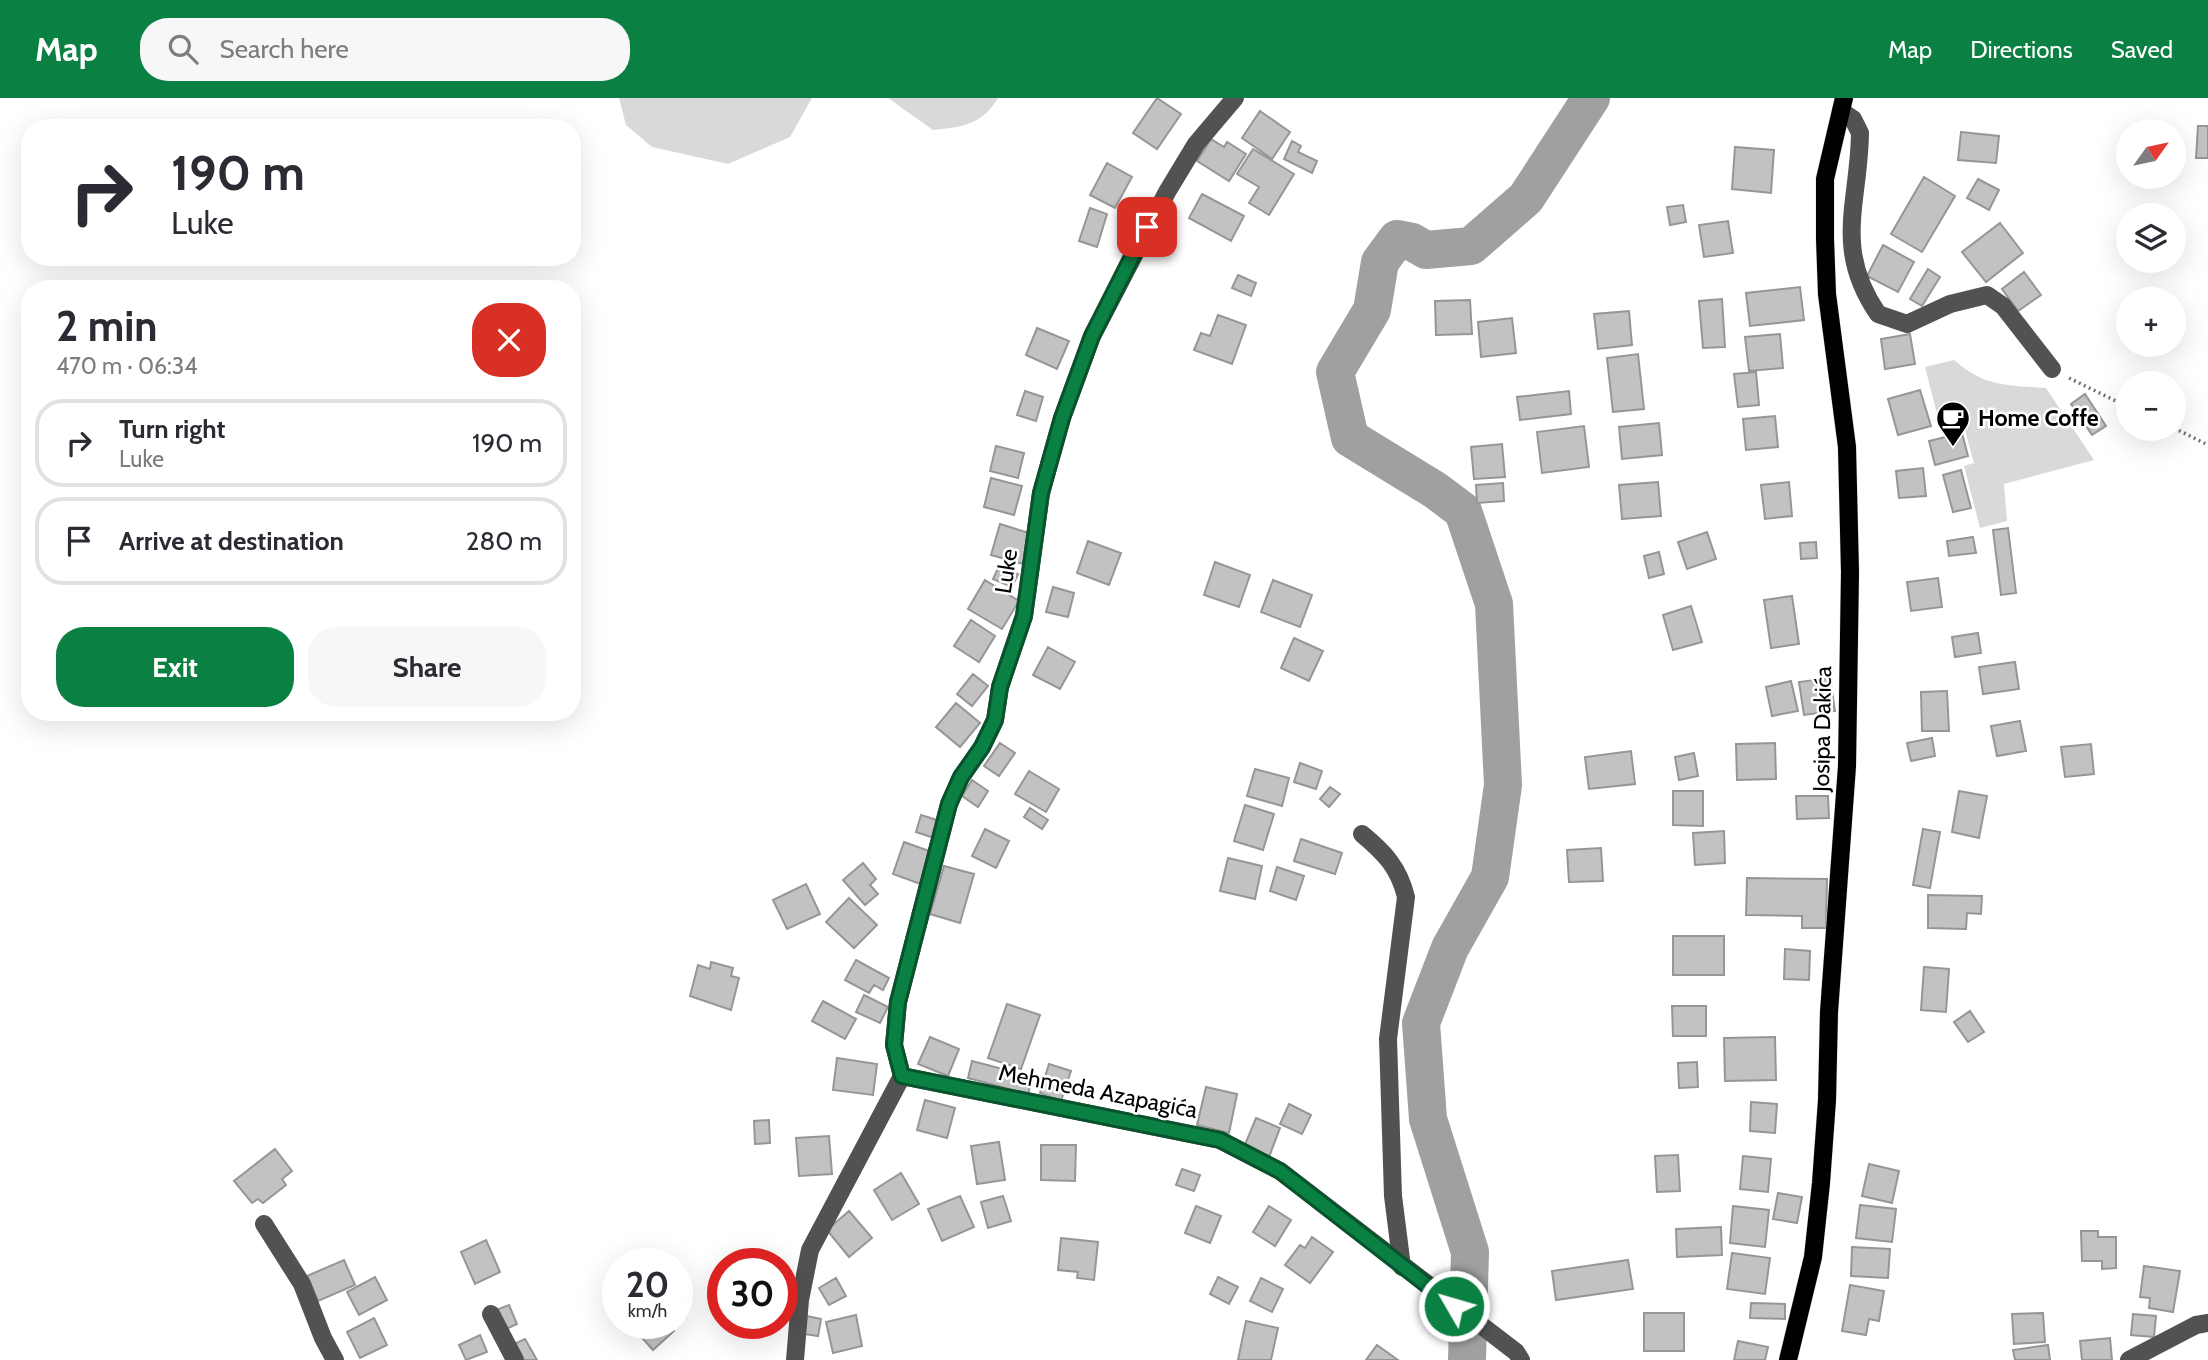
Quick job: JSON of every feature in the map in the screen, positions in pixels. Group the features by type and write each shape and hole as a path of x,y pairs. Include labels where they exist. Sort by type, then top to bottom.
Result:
{"main road":[{"name":"Josipa Dakića","path":"1788,1360 1813,1257 1818,1208 1847,766 1850,572 1847,447 1827,294 1825,239 1825,178 1842,104"}],"street":[{"name":"Luke","path":"902,1076 894,1045 898,1002 949,804 961,777 982,747 995,720 1000,687 1024,616 1041,493 1062,418 1092,336 1137,245 1196,144 1235,98"},
{"path":"1842,104 1860,133 1850,242 1853,261 1867,298 1878,314 1907,324 1950,304 1987,295 2003,306 2052,369"},
{"path":"1362,834 1387,854 1401,878 1406,897 1388,1039 1393,1196 1402,1267"},
{"name":"Mehmeda Azapagića","path":"902,1076 1220,1140 1280,1171 1516,1352 1521,1360"},
{"path":"795,1360 800,1300 810,1250 902,1076"},
{"path":"264,1224 302,1284 335,1360"},
{"path":"491,1314 515,1360"},
{"path":"2129,1360 2196,1325 2208,1322"}],"path":[{"path":"2052,369 2116,401"},
{"path":"2186,434 2208,445"}],"shaded area":[{"path":"619,98 812,98 790,137 728,164 652,147 626,125"},
{"path":"888,98 998,98 985,114 970,123 933,130"},
{"path":"1954,360 1986,380 2007,385 2046,388 2094,460 2004,484 2007,521 1980,528 1964,466 1974,463 1964,427 1942,433 1925,367"}],"building":[{"path":"1157,98 1181,114 1157,149 1133,133"},
{"path":"1260,111 1290,132 1272,159 1242,138"},
{"path":"2198,126 2208,126 2208,158 2196,158"},
{"path":"1961,132 1999,136 1996,163 1958,160"},
{"path":"1211,139 1224,147 1227,142 1246,154 1229,181 1197,161"},
{"path":"1292,141 1301,146 1298,152 1317,161 1312,173 1284,159"},
{"path":"1735,147 1774,150 1771,193 1732,189"},
{"path":"1253,149 1294,174 1269,215 1249,203 1259,187 1237,174"},
{"path":"1107,163 1132,177 1115,208 1090,195"},
{"path":"1924,177 1955,196 1922,252 1891,234"},
{"path":"1978,179 1999,190 1989,210 1967,198"},
{"path":"1202,194 1244,216 1231,241 1189,218"},
{"path":"1683,205 1686,222 1670,225 1667,207"},
{"path":"1090,208 1107,214 1097,247 1079,241"},
{"path":"1728,221 1733,253 1704,257 1699,225"},
{"path":"2000,223 2023,253 1986,282 1962,252"},
{"path":"1883,245 1914,262 1898,292 1867,276"},
{"path":"1928,269 1940,277 1922,306 1910,299"},
{"path":"2024,272 2041,295 2018,311 2002,289"},
{"path":"1238,275 1256,283 1251,296 1232,288"},
{"path":"1800,287 1804,320 1750,326 1746,293"},
{"path":"1722,299 1725,347 1703,348 1699,301"},
{"path":"1470,300 1472,334 1436,335 1435,301"},
{"path":"1629,311 1632,345 1598,349 1594,314"},
{"path":"1218,315 1246,325 1232,364 1194,350 1201,333 1210,336"},
{"path":"1512,318 1516,353 1481,357 1478,322"},
{"path":"1037,328 1069,341 1057,369 1026,355"},
{"path":"1780,334 1783,368 1749,371 1745,337"},
{"path":"1910,334 1915,364 1885,369 1881,339"},
{"path":"1638,354 1644,409 1613,412 1607,358"},
{"path":"1756,372 1759,405 1738,407 1734,374"},
{"path":"1920,390 1931,426 1898,435 1888,399"},
{"path":"1025,391 1043,397 1036,421 1017,415"},
{"path":"1569,391 1571,414 1520,420 1517,397"},
{"path":"2085,394 2106,426 2092,435 2071,404"},
{"path":"1775,416 1778,447 1746,450 1743,419"},
{"path":"1659,423 1662,455 1622,459 1619,427"},
{"path":"1584,426 1589,467 1542,473 1537,432"},
{"path":"1962,433 1968,456 1935,465 1929,441"},
{"path":"1502,444 1505,477 1474,479 1471,447"},
{"path":"996,446 1024,453 1018,478 990,471"},
{"path":"1923,468 1926,496 1899,498 1896,471"},
{"path":"1961,470 1971,508 1953,512 1943,475"},
{"path":"991,478 1022,486 1014,515 984,507"},
{"path":"1658,482 1661,516 1622,519 1619,485"},
{"path":"1789,482 1792,516 1765,519 1761,485"},
{"path":"1503,483 1504,501 1477,503 1476,485"},
{"path":"1000,524 1032,534 1023,564 991,555"},
{"path":"2008,528 2016,593 2001,595 1993,530"},
{"path":"1707,532 1716,559 1687,569 1678,542"},
{"path":"1973,537 1976,553 1949,556 1947,541"},
{"path":"1088,541 1121,553 1109,585 1077,573"},
{"path":"1816,542 1817,558 1801,559 1800,543"},
{"path":"1659,552 1664,574 1649,578 1644,556"},
{"path":"1215,562 1250,575 1239,607 1204,595"},
{"path":"999,566 1018,574 1012,587 993,579"},
{"path":"1938,578 1942,607 1911,611 1907,582"},
{"path":"985,580 1019,601 1002,629 968,609"},
{"path":"1273,580 1312,595 1300,627 1261,612"},
{"path":"1053,587 1074,593 1068,617 1046,612"},
{"path":"1792,596 1799,644 1771,648 1764,600"},
{"path":"1691,606 1702,642 1673,650 1663,615"},
{"path":"971,620 995,636 979,662 954,646"},
{"path":"1978,633 1981,653 1955,657 1952,637"},
{"path":"1294,638 1323,651 1309,681 1281,668"},
{"path":"1048,647 1075,662 1060,689 1033,675"},
{"path":"2015,662 2019,689 1983,694 1979,667"},
{"path":"973,674 988,686 972,706 957,694"},
{"path":"1830,678 1835,711 1804,715 1799,682"},
{"path":"1791,681 1798,711 1772,716 1766,687"},
{"path":"1947,691 1949,731 1922,731 1921,692"},
{"path":"956,703 980,723 960,747 936,727"},
{"path":"2020,721 2026,751 1997,756 1991,726"},
{"path":"1932,738 1935,756 1911,761 1907,743"},
{"path":"1000,743 1015,753 999,776 984,766"},
{"path":"1775,743 1776,779 1737,780 1736,744"},
{"path":"2091,744 2094,774 2065,777 2061,747"},
{"path":"1631,751 1635,784 1589,789 1585,757"},
{"path":"1694,753 1698,776 1679,780 1675,757"},
{"path":"1300,763 1322,771 1316,789 1294,782"},
{"path":"1255,769 1289,778 1282,806 1247,796"},
{"path":"1029,771 1059,789 1046,812 1015,794"},
{"path":"972,780 988,791 978,807 962,796"},
{"path":"1330,787 1340,794 1329,807 1320,799"},
{"path":"1673,791 1703,791 1703,826 1673,825"},
{"path":"1959,791 1987,796 1979,838 1952,832"},
{"path":"1796,796 1828,796 1829,818 1797,819"},
{"path":"1245,805 1274,814 1263,850 1234,841"},
{"path":"1030,808 1048,820 1042,829 1024,817"},
{"path":"921,815 940,821 934,838 916,832"},
{"path":"985,829 1009,841 996,868 972,856"},
{"path":"1923,829 1940,832 1930,888 1913,885"},
{"path":"1724,831 1725,863 1695,865 1693,833"},
{"path":"1301,839 1342,853 1335,874 1294,861"},
{"path":"904,842 935,853 923,885 893,874"},
{"path":"1601,848 1603,881 1569,882 1567,850"},
{"path":"1228,858 1262,866 1255,899 1220,891"},
{"path":"863,863 876,879 870,885 878,894 865,905 843,880"},
{"path":"944,866 974,874 960,923 930,914"},
{"path":"1277,867 1304,876 1296,900 1270,891"},
{"path":"1747,878 1827,879 1826,928 1802,928 1802,916 1746,915"},
{"path":"806,884 820,914 787,929 773,900"},
{"path":"1928,895 1982,896 1981,914 1967,913 1966,929 1928,928"},
{"path":"849,898 877,925 854,948 826,922"},
{"path":"1673,936 1724,936 1724,975 1673,975"},
{"path":"1785,949 1810,951 1809,980 1784,979"},
{"path":"856,960 889,978 883,990 874,985 869,993 845,980"},
{"path":"711,962 733,968 731,976 739,978 731,1010 690,996 698,965 710,969"},
{"path":"1924,967 1949,969 1946,1012 1921,1010"},
{"path":"864,995 888,1007 880,1023 856,1012"},
{"path":"823,1001 856,1019 845,1039 812,1021"},
{"path":"1007,1004 1040,1015 1021,1069 988,1058"},
{"path":"1672,1006 1706,1006 1706,1036 1673,1036"},
{"path":"1970,1011 1984,1032 1968,1042 1954,1022"},
{"path":"930,1037 959,1049 948,1076 918,1064"},
{"path":"1775,1037 1776,1080 1725,1081 1724,1038"},
{"path":"837,1058 877,1064 873,1095 833,1090"},
{"path":"972,1061 1033,1077 1028,1094 968,1078"},
{"path":"1697,1062 1698,1087 1679,1088 1678,1063"},
{"path":"1049,1064 1071,1071 1061,1101 1040,1093"},
{"path":"1206,1087 1237,1094 1229,1133 1197,1125"},
{"path":"925,1100 955,1108 947,1138 917,1130"},
{"path":"1751,1102 1777,1104 1775,1133 1750,1131"},
{"path":"1289,1104 1311,1115 1302,1134 1280,1124"},
{"path":"1256,1118 1280,1128 1269,1157 1244,1147"},
{"path":"769,1120 770,1143 755,1144 754,1121"},
{"path":"829,1136 832,1174 799,1176 796,1138"},
{"path":"999,1142 1005,1180 977,1184 971,1146"},
{"path":"1041,1145 1076,1145 1075,1181 1041,1180"},
{"path":"275,1149 292,1171 282,1179 286,1185 263,1203 258,1199 252,1203 234,1181"},
{"path":"1678,1155 1680,1191 1657,1192 1655,1156"},
{"path":"1743,1156 1771,1159 1768,1192 1740,1189"},
{"path":"1869,1164 1899,1171 1892,1203 1862,1196"},
{"path":"1182,1169 1200,1175 1194,1191 1176,1185"},
{"path":"901,1173 919,1204 892,1220 874,1190"},
{"path":"1778,1193 1802,1197 1797,1223 1773,1219"},
{"path":"960,1196 974,1227 942,1241 928,1209"},
{"path":"1003,1196 1011,1221 988,1228 981,1202"},
{"path":"1860,1205 1896,1209 1892,1242 1856,1238"},
{"path":"1196,1206 1221,1216 1210,1243 1185,1233"},
{"path":"1269,1206 1291,1220 1275,1246 1253,1232"},
{"path":"1733,1206 1769,1210 1765,1247 1730,1243"},
{"path":"849,1211 872,1238 849,1257 827,1230"},
{"path":"1721,1227 1722,1255 1677,1257 1676,1229"},
{"path":"2081,1231 2098,1231 2098,1237 2116,1237 2116,1268 2102,1269 2102,1261 2082,1261"},
{"path":"1312,1237 1333,1252 1310,1283 1285,1265 1300,1245 1305,1248"},
{"path":"1061,1238 1098,1242 1094,1280 1077,1278 1078,1272 1058,1270"},
{"path":"486,1240 500,1272 475,1284 461,1252"},
{"path":"1852,1247 1890,1249 1888,1278 1851,1276"},
{"path":"1732,1253 1770,1258 1765,1294 1727,1289"},
{"path":"344,1260 355,1285 318,1301 307,1276"},
{"path":"1628,1260 1633,1289 1556,1300 1552,1271"},
{"path":"2144,1266 2180,1271 2173,1312 2149,1308 2150,1298 2140,1297"},
{"path":"375,1277 387,1300 359,1315 347,1292"},
{"path":"1218,1277 1238,1287 1229,1304 1210,1294"},
{"path":"836,1278 846,1296 829,1305 819,1288"},
{"path":"1261,1278 1283,1289 1272,1312 1250,1301"},
{"path":"1850,1285 1884,1291 1879,1321 1869,1319 1866,1335 1842,1331"},
{"path":"1751,1303 1785,1304 1785,1319 1750,1318"},
{"path":"509,1305 517,1324 504,1330 496,1310"},
{"path":"1644,1313 1684,1313 1684,1351 1644,1351"},
{"path":"2043,1313 2045,1342 2014,1344 2012,1314"},
{"path":"2133,1314 2156,1316 2154,1337 2131,1335"},
{"path":"856,1315 862,1346 833,1353 826,1322"},
{"path":"807,1316 821,1319 818,1336 804,1334"},
{"path":"374,1318 387,1345 360,1358 347,1332"},
{"path":"1246,1321 1278,1328 1271,1360 1238,1360"},
{"path":"480,1335 487,1352 466,1360 459,1345"},
{"path":"2110,1338 2112,1360 2082,1360 2080,1341"},
{"path":"525,1339 537,1360 520,1360 512,1345"},
{"path":"643,1339 665,1339 653,1350"},
{"path":"1738,1341 1768,1347 1765,1360 1734,1360"},
{"path":"1377,1345 1398,1360 1366,1360"},
{"path":"2048,1345 2050,1360 2015,1360 2013,1350"}],"waterway":[{"path":"1467,1360 1470,1252 1428,1119 1421,1023 1450,948 1490,877 1503,785 1494,604 1463,511 1435,490 1350,438 1335,372 1372,310 1380,262 1397,239 1412,242 1426,250 1471,246 1526,198 1591,98"}],"place":[{"name":"Home Coffe","path":"1953,448"}],"route":[{"path":"1147,227 1092,336 1062,418 1041,493 1024,616 1000,687 995,720 982,747 961,777 949,804 898,1002 894,1045 902,1076 1220,1140 1280,1171 1454,1306"}]}
